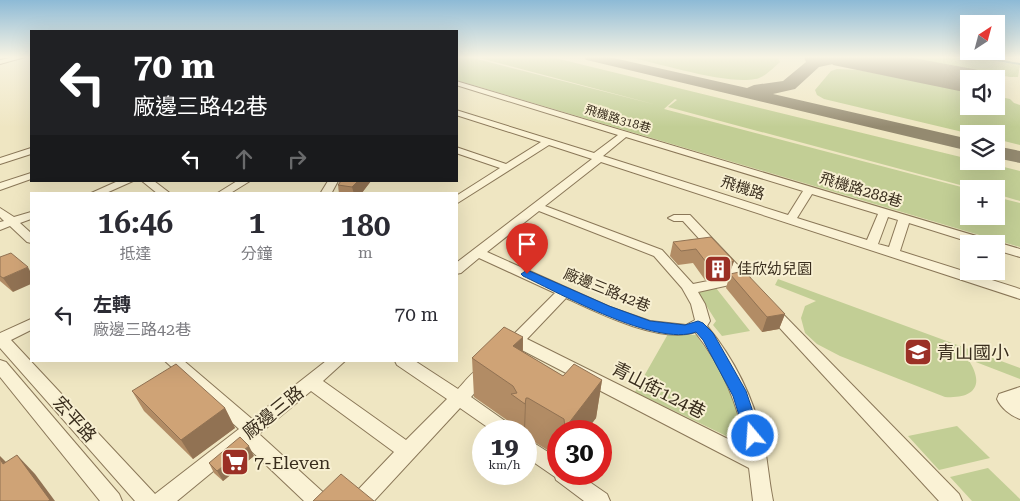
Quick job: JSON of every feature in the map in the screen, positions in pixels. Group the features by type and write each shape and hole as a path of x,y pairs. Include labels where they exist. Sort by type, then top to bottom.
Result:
{"street":[{"name":"飛機路318巷","path":"458,84 728,165"},
{"name":"飛機路","path":"458,113 1020,294"},
{"path":"458,268 538,207 625,134"},
{"path":"458,201 549,141"},
{"path":"0,161 30,151"},
{"path":"458,151 508,168"},
{"name":"飛機路288巷","path":"728,165 960,235"},
{"path":"0,187 30,176"},
{"path":"99,192 125,182"},
{"path":"148,182 163,192"},
{"path":"225,192 243,182"},
{"name":"飛機路288巷","path":"791,219 809,189"},
{"path":"538,207 658,252 689,289 698,304 704,321 698,326 708,337 740,395 753,436 763,501"},
{"path":"0,212 30,238"},
{"path":"871,246 884,212"},
{"path":"0,226 30,215"},
{"path":"674,218 686,217 952,501"},
{"path":"893,253 905,218"},
{"path":"1005,249 1020,253"},
{"name":"廠邊三路42巷","path":"478,253 605,310 649,326 686,330 698,326"},
{"path":"689,289 742,278"},
{"path":"364,500 407,451 564,292"},
{"path":"0,339 30,324"},
{"name":"宏平路","path":"0,339 24,363 148,501"},
{"name":"青山街124巷","path":"516,340 756,462"},
{"name":"廠邊三路","path":"162,501 335,362"},
{"path":"404,362 491,420"},
{"path":"2,371 24,363"},
{"path":"179,363 318,501"},
{"name":"宏平路","path":"2,371 112,501"},
{"path":"310,381 407,451"},
{"path":"1020,394 1005,399 1020,412"},
{"path":"578,485 600,501"}],"green space":[{"path":"458,80 561,80 657,105 564,80 647,80 960,157 960,170 1005,170 1005,167 1020,171 1020,201 1005,197 1005,180 960,180 960,185 668,107 677,100 675,99 664,109 960,187 960,225 1005,225 1005,199 1020,203 1020,247 1005,243 1005,235 979,235"},
{"path":"823,80 913,80 960,89 960,115 1005,115 1005,98 1010,99 1020,105 1020,145 1005,141 1005,125 960,125 960,131 824,99 817,95 815,90"},
{"path":"778,279 1020,368 1020,379 968,359 976,376 974,388 964,396 945,397 840,356 817,344 805,333 801,318 805,306 816,301 775,285"},
{"path":"716,288 750,331 722,336 713,325 716,321 697,291"},
{"path":"668,334 696,335 707,350 730,390 738,415 743,444 635,392"},
{"path":"957,426 990,458 939,470 908,436"},
{"path":"988,468 1020,501 972,501 950,477"}],"building":[{"path":"340,182 357,182 352,187 338,185"},
{"path":"711,237 734,261 709,266 696,249 681,251 673,242"},
{"path":"11,253 28,267 3,278 0,276 0,257"},
{"path":"744,271 785,314 767,317 730,274"},
{"path":"504,327 523,337 513,346 563,376 574,364 602,380 571,420 564,420 528,398 526,398 525,404 511,394 517,393 513,386 472,358"},
{"path":"176,364 225,408 181,440 132,391"},
{"path":"240,437 249,446 217,471 209,463"},
{"path":"17,455 50,500 0,501 0,459 3,464"},
{"path":"341,474 374,501 313,501"}],"taxiway":[{"path":"691,80 960,143"},
{"path":"754,90 773,89 789,85 794,80"},
{"path":"1005,154 1020,157"}],"place":[{"name":"佳欣幼兒園","path":"718,269"},
{"name":"青山國小","path":"918,352"},
{"name":"7-Eleven","path":"235,462"}],"route":[{"path":"527,274 605,310 649,326 686,330 698,326 708,337 740,395 753,436"}]}
